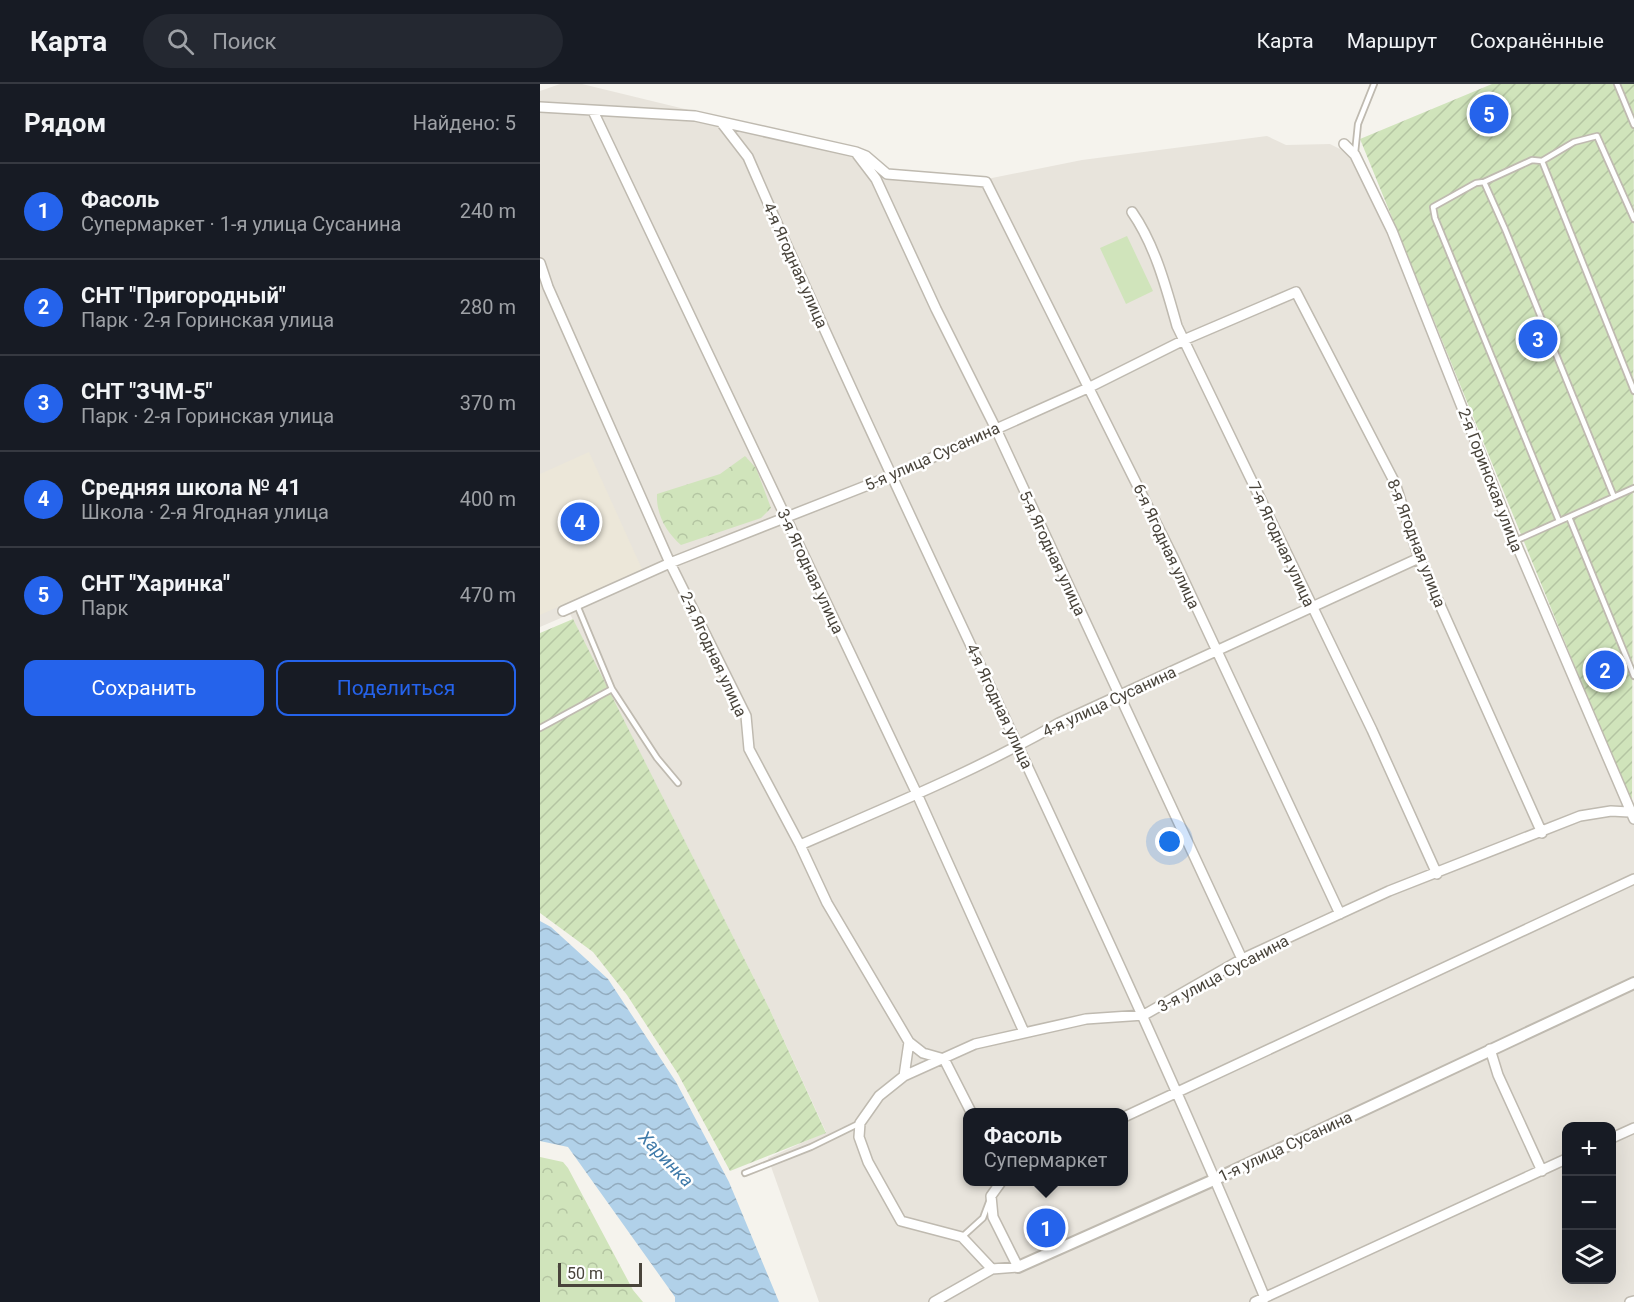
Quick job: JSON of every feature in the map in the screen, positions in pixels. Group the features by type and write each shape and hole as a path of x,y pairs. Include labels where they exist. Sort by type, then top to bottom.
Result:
{"street":[{"path":"540,107 695,116 856,152"},
{"name":"3-я Ягодная улица","path":"593,111 917,794 1024,1032"},
{"name":"4-я Ягодная улица","path":"721,122 748,157 891,476 1020,746 1216,1179 1260,1300"},
{"name":"2-я Горинская улица","path":"1344,144 1355,155 1392,231 1515,542 1631,815"},
{"name":"6-я Ягодная улица","path":"856,152 866,156 887,174 986,182 1173,557 1340,914"},
{"name":"5-я Ягодная улица","path":"856,152 876,179 936,309 995,427 1242,959"},
{"name":"7-я Ягодная улица","path":"1132,212 1142,228 1165,285 1177,326 1186,339 1311,607 1372,730 1437,874"},
{"name":"2-я Ягодная улица","path":"540,262 548,287 670,563 746,716 749,750 800,845 827,903 909,1042"},
{"name":"5-я улица Сусанина","path":"563,611 670,563 891,476 995,427 1089,387 1186,339 1296,292"},
{"name":"8-я Ягодная улица","path":"1296,292 1395,483 1419,558 1542,833"},
{"name":"4-я улица Сусанина","path":"800,845 917,794 1020,746 1059,723 1419,558"},
{"name":"3-я улица Сусанина","path":"860,1123 879,1096 904,1076 975,1044 1086,1019 1143,1015 1242,959 1389,891 1542,833 1580,816 1611,811 1631,815"},
{"path":"1128,1115 1634,879"},
{"name":"1-я улица Сусанина","path":"934,1302 992,1269 1018,1267 1216,1179 1634,983"},
{"path":"904,1076 909,1042 923,1053 944,1059 968,1108"},
{"path":"1490,1049 1498,1074 1542,1171"},
{"path":"860,1123 859,1137 868,1162 901,1221 962,1237 992,1269"},
{"path":"1616,1136 1634,1128"},
{"path":"1260,1300 1562,1161"},
{"path":"998,1186 991,1196 993,1217 1018,1267"}],"lane":[{"path":"1355,155 1358,124 1374,84"},
{"path":"1617,84 1634,125"},
{"path":"1559,521 1436,218 1434,207 1441,201 1532,160 1542,161 1574,142 1597,136 1634,219"},
{"path":"1542,161 1634,391"},
{"path":"1484,182 1614,497"},
{"path":"1515,542 1634,488"},
{"path":"1569,517 1634,676"},
{"path":"577,605 612,689 657,758 678,783"},
{"path":"540,728 612,689"},
{"path":"745,1173 812,1147 860,1123"},
{"path":"962,1237 983,1218 991,1196"}],"shaded area":[{"path":"560,84 582,84 845,148 887,172 987,179 1082,160 1267,136 1286,145 1330,144 1350,154 1411,287 1628,817 1634,812 1634,1302 819,1302 768,1158 826,1132 769,1008 570,614 540,627 540,91"},
{"path":"589,452 642,569 540,615 540,474"}],"green space":[{"path":"1492,84 1634,84 1632,807 1360,139"},
{"path":"1127,236 1153,291 1126,304 1100,248"},
{"path":"745,456 756,468 771,508 761,518 681,545 663,522 658,509 657,494 720,474"},
{"path":"573,619 769,1008 826,1133 730,1171 678,1074 627,995 593,952 540,913 540,633"},
{"path":"540,1157 563,1162 568,1168 633,1290 643,1302 540,1302"}],"water":[{"name":"Харинка","path":"540,921 551,927 608,979 676,1082 729,1182 779,1302 675,1302 675,1297 568,1147 540,1141"}],"place":[{"name":"СНТ \"Харинка\"","path":"1489,114"},
{"name":"СНТ \"ЗЧМ-5\"","path":"1538,339"},
{"name":"Средняя школа № 41","path":"580,522"},
{"name":"СНТ \"Пригородный\"","path":"1605,670"},
{"name":"Фасоль","path":"1046,1228"}]}
